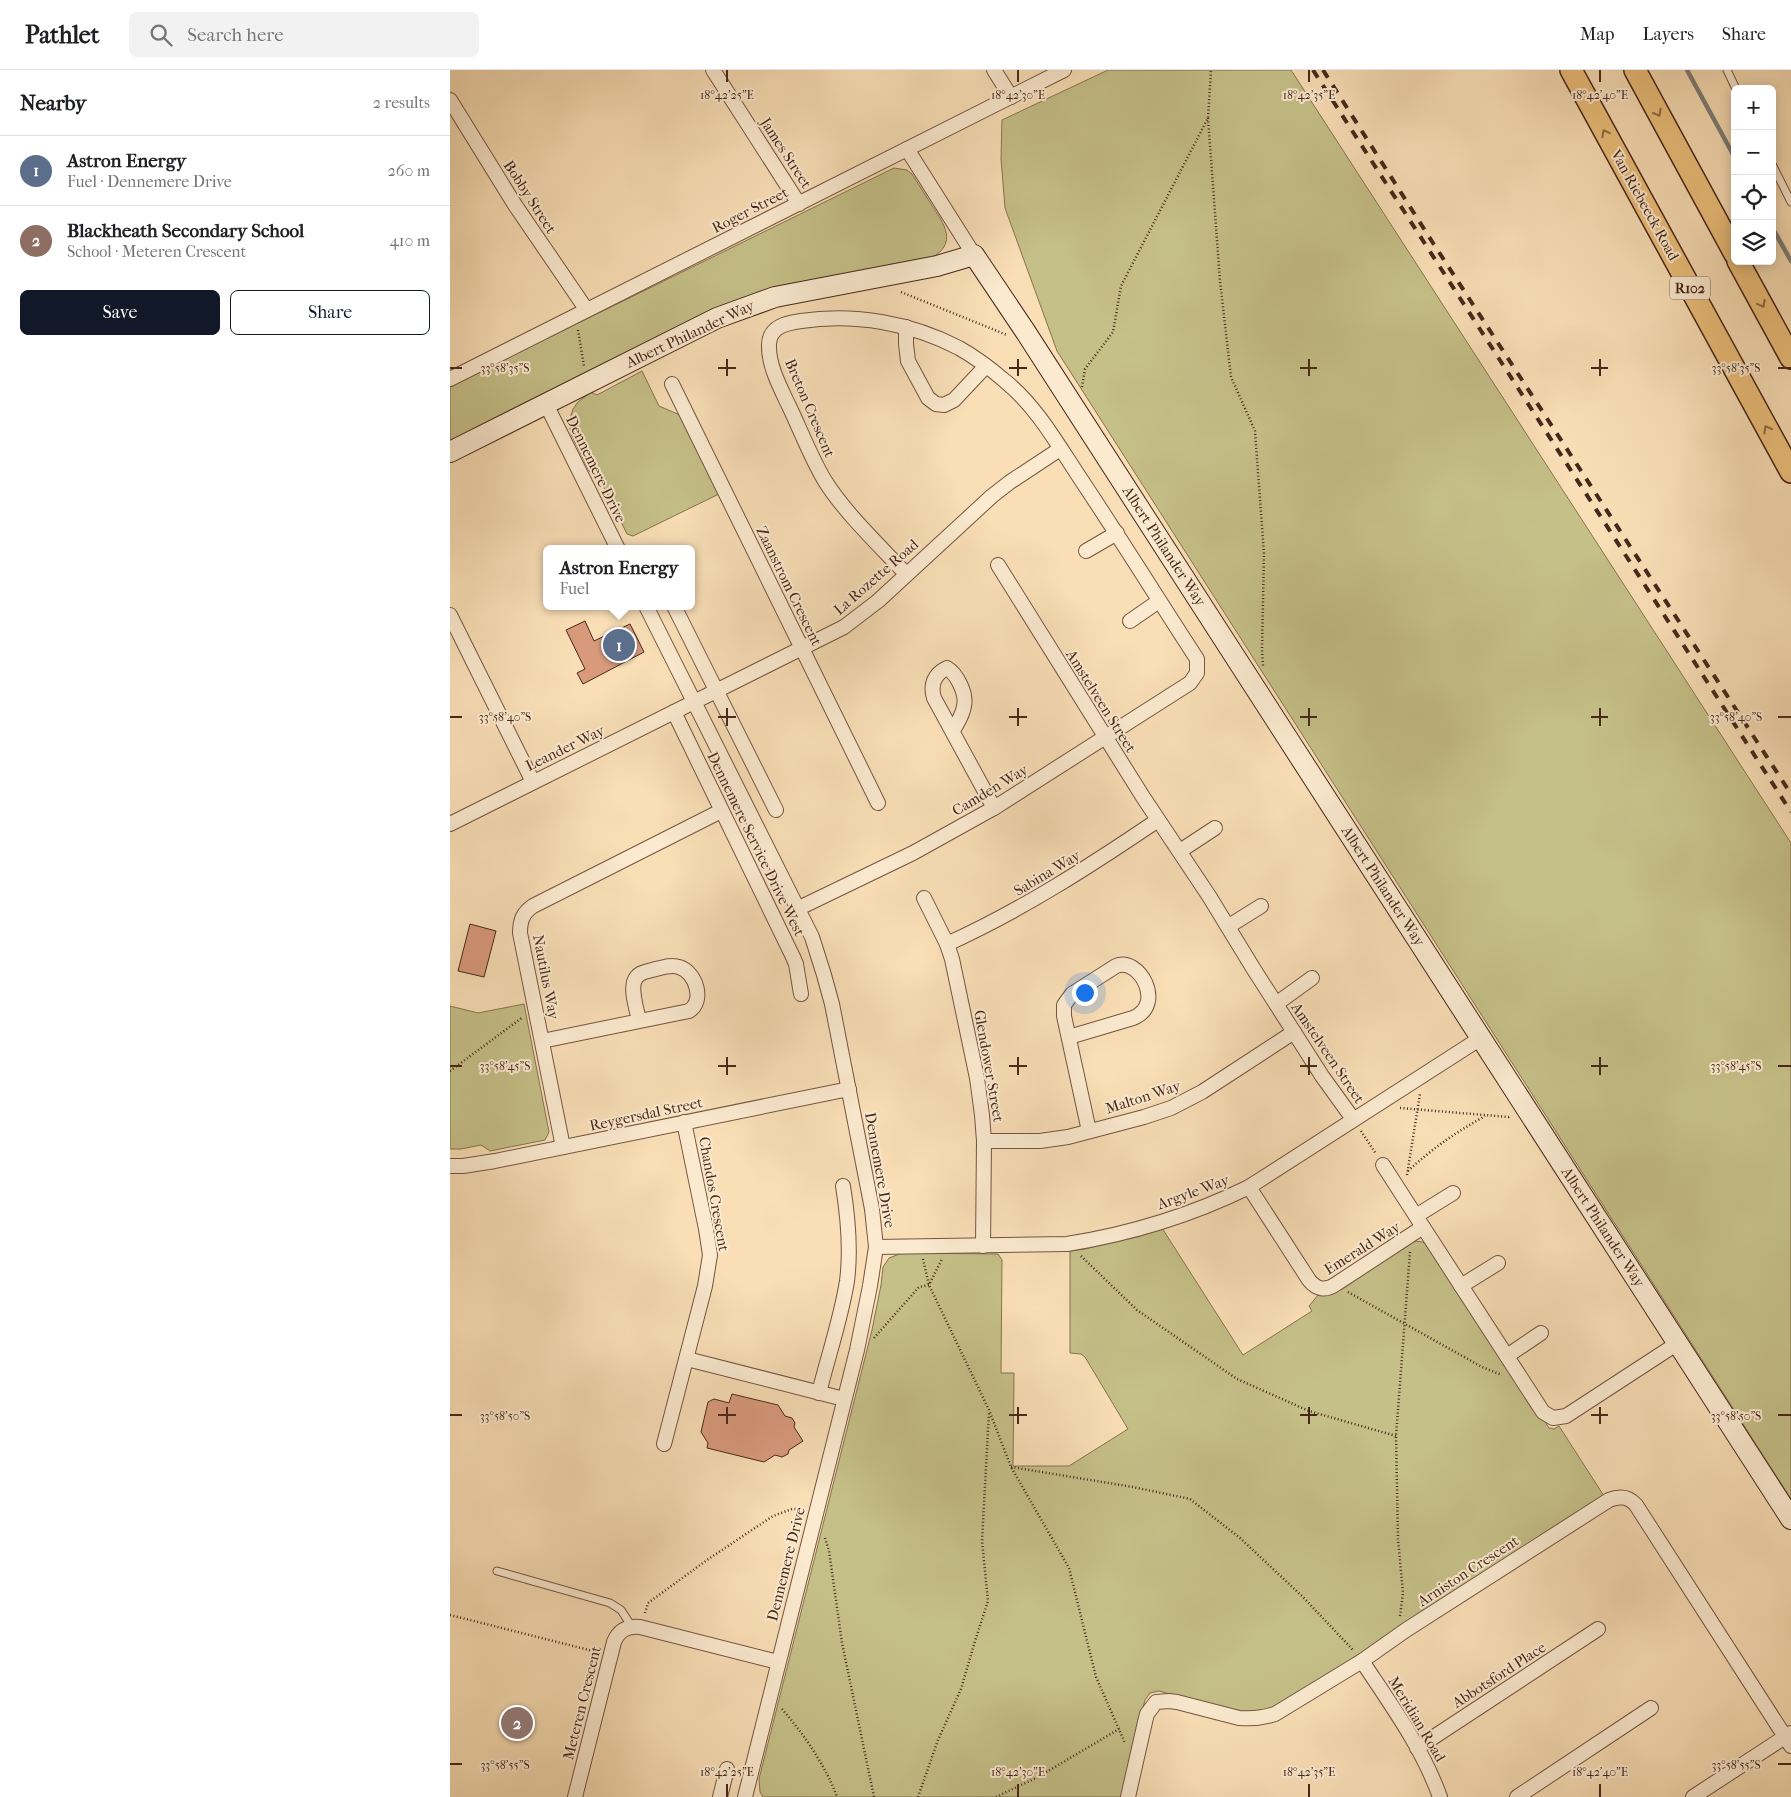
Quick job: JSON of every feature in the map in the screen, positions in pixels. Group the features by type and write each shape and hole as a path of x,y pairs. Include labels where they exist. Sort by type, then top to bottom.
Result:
{"main road":[{"name":"Van Riebeeck Road","path":"1571,70 1791,472"},
{"path":"1634,70 1731,247"},
{"path":"1740,265 1791,358"}],"street":[{"name":"James Street","path":"713,70 799,204"},
{"path":"994,70 1011,97"},
{"name":"Roger Street","path":"450,379 1064,70"},
{"name":"Bobby Street","path":"450,100 580,312"},
{"name":"Albert Philander Way","path":"907,149 1791,1519"},
{"name":"Albert Philander Way","path":"450,452 717,318 754,304 775,297 937,266 974,255"},
{"name":"Breton Crescent","path":"906,574 836,497 825,481 776,376 769,344 773,332 782,325 790,322 822,318 870,320 906,327 959,348 1006,382 1030,406 1060,449 1117,533 1197,659 1197,674 1190,682"},
{"path":"906,327 908,361 928,398 936,404 951,403 986,366"},
{"name":"Zaanstrom Crescent","path":"672,384 878,803"},
{"name":"Dennemere Drive","path":"546,404 616,545"},
{"name":"La Rozette Road","path":"694,702 844,628 878,601 1004,487 1060,449"},
{"path":"1086,551 1117,533"},
{"name":"Amstelveen Street","path":"998,565 1158,820 1229,926 1322,1076 1353,1119"},
{"path":"1130,621 1159,601"},
{"name":"Dennemere Drive","path":"648,610 812,937 824,975 849,1089 868,1182 876,1247 857,1350 745,1797"},
{"path":"676,610 776,810"},
{"path":"450,615 533,782"},
{"name":"Camden Way","path":"797,909 913,854 994,808 1106,738 1190,682"},
{"name":"Leander Way","path":"450,824 694,702"},
{"name":"Dennemere Service Drive West","path":"674,712 721,812 793,956 801,994"},
{"path":"953,731 994,808"},
{"name":"Nautilus Way","path":"563,1147 520,933 521,918 524,913 534,906 721,812"},
{"name":"Sabina Way","path":"947,944 977,931 1046,894 1158,820"},
{"path":"1180,852 1215,828"},
{"name":"Glendower Street","path":"924,898 947,944 957,977 977,1078 984,1141 983,1246"},
{"path":"1229,926 1261,906"},
{"path":"1070,1037 1133,1018 1142,1013 1147,1006 1149,994 1142,978 1136,971 1130,966 1121,964 1072,994 1066,1000 1064,1009 1089,1131"},
{"path":"542,1041 639,1021 692,1009 696,1004 698,995 689,973 681,967 671,966 644,972 637,976 633,985 639,1021"},
{"name":"Amstelveen Street","path":"1276,1004 1312,978"},
{"name":"Malton Way","path":"984,1141 1053,1139 1144,1117 1186,1102 1294,1032"},
{"name":"Argyle Way","path":"876,1247 1067,1244 1092,1240 1186,1214 1219,1202 1249,1187 1481,1038"},
{"name":"Reygersdal Street","path":"450,1166 494,1161 849,1089"},
{"name":"Chandos Crescent","path":"664,1444 705,1286 710,1255 684,1122"},
{"name":"Emerald Way","path":"1384,1165 1543,1412 1548,1416 1558,1419 1566,1416 1678,1343"},
{"path":"818,1393 847,1280 848,1235 843,1186"},
{"name":"Emerald Way","path":"1249,1187 1313,1285 1322,1289 1336,1284 1406,1239 1420,1222 1453,1193"},
{"path":"1461,1286 1498,1263"},
{"path":"1507,1356 1541,1333"},
{"path":"687,1359 844,1399"},
{"name":"Arniston Crescent","path":"1128,1797 1147,1714 1156,1702 1169,1700 1239,1718 1259,1718 1282,1710 1362,1661 1406,1630 1609,1500 1617,1497 1625,1498 1636,1505 1789,1738"},
{"path":"636,1627 778,1662"},
{"name":"Meteren Crescent","path":"575,1797 616,1637 624,1629 636,1627"},
{"name":"Abbotsford Place","path":"1417,1748 1598,1629"},
{"name":"Meridian Road","path":"1362,1661 1405,1726 1427,1764 1440,1797"},
{"path":"1517,1797 1651,1708"},
{"path":"1693,1797 1789,1738"},
{"path":"720,1797 727,1769"}],"lane":[{"path":"1727,70 1734,85"},
{"path":"1776,172 1791,202"},
{"path":"497,1571 610,1603 621,1610 636,1627"}],"path":[{"path":"1211,70 1208,118 1220,281 1230,377 1255,431 1263,535 1262,649 1264,674 1251,681"},
{"path":"1069,400 1081,393 1085,369 1113,332 1121,286 1208,118"},
{"path":"898,290 1010,336"},
{"path":"580,312 577,324 584,370"},
{"path":"450,1071 525,1015 537,1013"},
{"path":"1397,1187 1406,1180 1422,1086 1416,1078"},
{"path":"1384,1099 1396,1108 1487,1116 1509,1117 1526,1106"},
{"path":"1407,1172 1431,1150 1452,1135 1487,1116"},
{"path":"1353,1119 1384,1165"},
{"path":"1406,1239 1411,1249 1396,1436 1398,1539 1403,1593 1400,1618 1406,1630"},
{"path":"1067,1244 1137,1310 1237,1379 1309,1411 1396,1436"},
{"path":"920,1246 929,1285 989,1410 1011,1467 1070,1568 1096,1677 1128,1749 1136,1758"},
{"path":"929,1285 949,1246"},
{"path":"1336,1284 1405,1325 1482,1367 1514,1380 1521,1378"},
{"path":"857,1350 870,1344 919,1287 929,1285"},
{"path":"918,1797 938,1740 961,1689 988,1602 982,1541 989,1410"},
{"path":"1011,1467 1133,1486 1190,1499 1240,1538 1304,1597 1362,1661"},
{"path":"636,1627 648,1603 707,1560 773,1516 792,1509 816,1510 829,1551 842,1644 874,1797"},
{"path":"450,1615 611,1656"},
{"path":"771,1696 800,1729 833,1786 837,1797"},
{"path":"996,1797 1038,1777 1119,1729"}],"shaded area":[{"path":"1108,70 1291,70 1791,843 1791,1499 1057,351 1005,208 1001,159 1002,120"},
{"path":"894,168 907,170 912,174 944,226 946,240 944,246 939,253 930,259 804,282 450,443 450,386"},
{"path":"642,371 659,406 680,415 719,494 633,536 627,534 601,481 589,471 571,434 569,422 573,409 578,402 591,392 597,395"},
{"path":"524,1004 549,1132 545,1140 490,1151 481,1145 450,1149 450,1006 478,1013"},
{"path":"1162,1228 1243,1355 1312,1311 1309,1306 1318,1295 1330,1294 1409,1243 1417,1241 1427,1244 1549,1428 1554,1429 1559,1426 1604,1496 1277,1708 1264,1711 1234,1711 1159,1691 1150,1693 1145,1700 1121,1797 763,1797 760,1792 759,1779 872,1330 883,1267 889,1258 902,1253 998,1254 1002,1260 1001,1373 1014,1373 1013,1466 1069,1466 1128,1429 1085,1357 1081,1354 1070,1353 1070,1251 1085,1249"}],"building":[{"path":"585,621 594,641 630,624 644,652 583,684 577,673 585,669 566,630"},
{"path":"470,924 496,931 484,977 458,971"},
{"path":"732,1394 778,1405 785,1416 792,1418 795,1423 794,1427 803,1441 789,1450 788,1454 782,1457 775,1455 764,1462 707,1448 708,1443 701,1432 708,1402 714,1399 729,1403"}],"waterway":[{"path":"1687,70 1731,151"},
{"path":"1776,234 1791,261"}],"railway":[{"path":"1313,70 1791,812"},
{"path":"1323,70 1433,243 1791,794"}],"place":[{"name":"Astron Energy","path":"619,645"},
{"name":"Blackheath Secondary School","path":"517,1723"}]}
